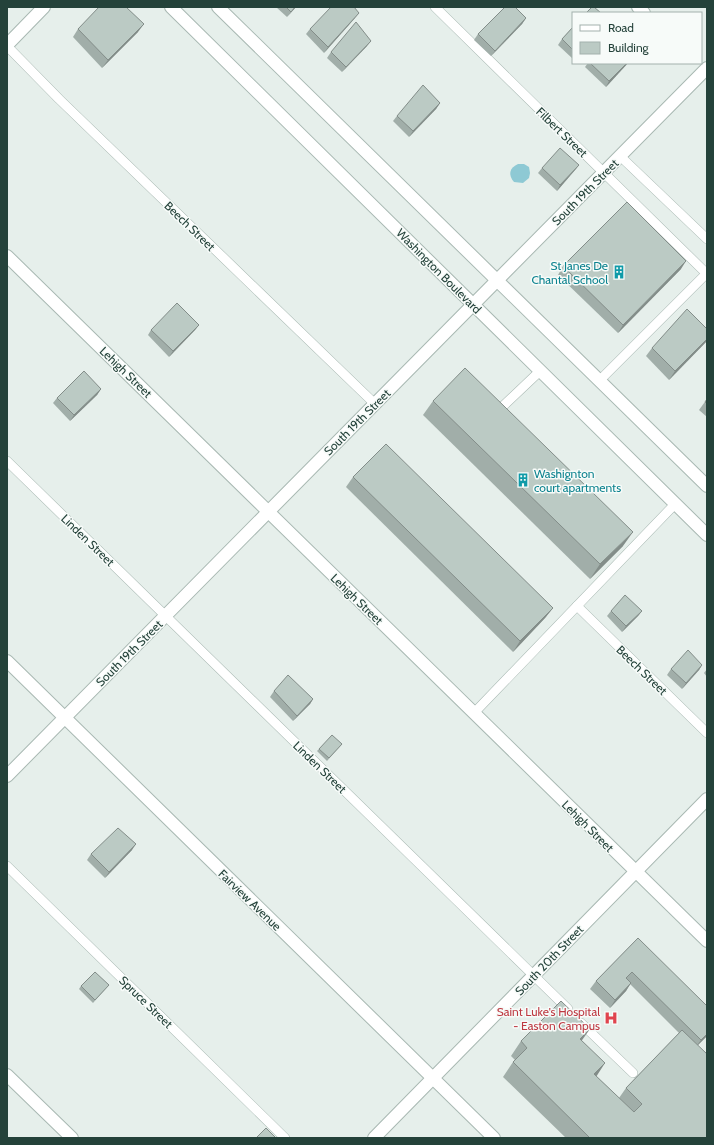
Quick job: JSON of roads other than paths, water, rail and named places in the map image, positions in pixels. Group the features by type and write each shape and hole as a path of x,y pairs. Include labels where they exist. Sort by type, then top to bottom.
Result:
{"street":[{"path":"7,45 44,7"},
{"name":"Washington Boulevard","path":"171,7 707,535"},
{"path":"218,7 707,486"},
{"name":"South 19th Street","path":"7,776 620,156 703,69"},
{"name":"Lehigh Street","path":"7,256 707,941"},
{"name":"Fairview Avenue","path":"7,661 494,1138"},
{"name":"South 20th Street","path":"374,1138 707,799"},
{"path":"7,1075 72,1138"}],"lane":[{"name":"Filbert Street","path":"435,7 707,274"},
{"name":"Beech Street","path":"7,45 59,99 374,404"},
{"path":"620,156 707,239"},
{"path":"599,381 707,274"},
{"path":"502,408 540,371"},
{"name":"Linden Street","path":"7,461 633,1073"},
{"path":"474,713 675,504"},
{"name":"Beech Street","path":"577,606 707,733"},
{"name":"Spruce Street","path":"7,866 284,1138"}],"water":[{"path":"518,164 524,164 529,167 529,178 523,183 514,182 510,174 511,170"}],"place":[{"name":"St Janes De Chantal School","path":"619,272"},
{"name":"Washignton court apartments","path":"523,480"},
{"name":"Saint Luke's Hospital - Easton Campus","path":"611,1018"}]}
